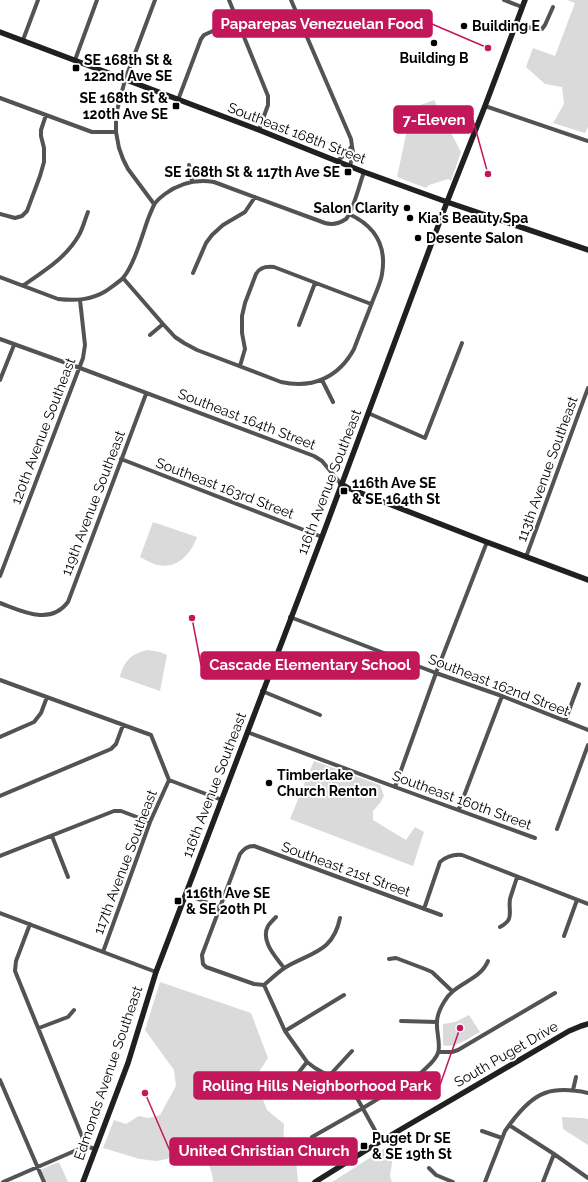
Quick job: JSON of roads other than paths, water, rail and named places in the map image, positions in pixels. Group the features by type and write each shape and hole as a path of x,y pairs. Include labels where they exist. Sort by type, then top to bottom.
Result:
{"street":[{"path":"23,40 38,0"},
{"path":"75,60 97,0"},
{"path":"154,204 128,169 123,159 116,132 116,109 125,80 155,0"},
{"path":"228,0 268,96 268,105 259,130"},
{"path":"291,0 351,139 353,153 350,166"},
{"path":"504,0 522,7"},
{"name":"116th Avenue Southeast","path":"156,972 322,537 447,202 525,0"},
{"path":"516,23 534,29 542,29 553,7"},
{"path":"178,100 201,39 204,35 237,20"},
{"name":"Southeast 168th Street","path":"0,32 259,130 364,172 588,250"},
{"path":"0,98 92,132 116,132"},
{"path":"485,106 588,141"},
{"path":"0,214 15,218 22,216 27,211 44,162 40,130 46,115"},
{"path":"337,161 346,154 352,146"},
{"path":"189,165 192,181"},
{"path":"0,277 58,299 80,300 97,296 114,286 123,278 134,258 154,204 178,186 192,181 207,180 328,224 342,222 349,214 364,172"},
{"path":"193,273 206,243 212,235 223,225 245,212 255,197"},
{"path":"24,286 68,251 79,235 88,212"},
{"path":"123,278 175,337 191,347 281,382 297,385 322,380 336,372 349,358 354,349 382,275 382,251 376,236 371,229 359,219 349,214"},
{"path":"240,366 245,349 241,326 242,311 258,270 266,266 274,267 371,304"},
{"path":"299,325 315,283"},
{"name":"120th Avenue Southeast","path":"0,576 85,353 80,300"},
{"path":"150,335 163,324"},
{"name":"Southeast 164th Street","path":"0,340 80,368 314,456 322,461 341,484 348,488 588,580"},
{"path":"368,413 425,438 462,343"},
{"path":"0,380 14,345"},
{"path":"322,380 334,402"},
{"name":"113th Avenue Southeast","path":"526,557 588,388"},
{"name":"119th Avenue Southeast","path":"0,603 32,614 40,615 53,614 64,607 68,602 146,394"},
{"name":"Southeast 163rd Street","path":"121,459 322,537"},
{"path":"395,787 436,673 487,542"},
{"name":"Southeast 162nd Street","path":"290,618 436,673 502,696 588,730"},
{"path":"0,680 151,735 169,780 222,800"},
{"path":"565,721 579,684"},
{"path":"262,691 320,716"},
{"path":"459,810 502,696"},
{"path":"0,736 34,722 41,713 46,697"},
{"path":"0,796 111,749 116,744 123,725"},
{"name":"Southeast 160th Street","path":"247,732 535,838"},
{"path":"557,829 588,745"},
{"name":"117th Avenue Southeast","path":"103,952 150,822 169,780"},
{"path":"0,856 114,811 121,811 150,822"},
{"path":"52,836 68,877"},
{"name":"Southeast 21st Street","path":"219,907 240,854 249,846 254,846 441,915"},
{"path":"424,909 440,862 455,854 462,855 588,904"},
{"path":"500,927 505,924 510,913 510,900 517,877"},
{"path":"185,894 219,907 202,955 203,964 206,967 254,984 264,985 284,968 319,950 329,943 335,935 340,918"},
{"path":"564,936 577,900"},
{"path":"0,913 156,972"},
{"path":"276,917 268,925 266,938 268,945 284,968"},
{"path":"30,924 16,961 15,971 86,1146"},
{"path":"389,959 396,958 432,972 452,991"},
{"path":"312,1137 422,1072 430,1065 438,1052 437,1022 443,1003 452,991 479,974 485,968 488,961"},
{"name":"Edmonds Avenue Southeast","path":"83,1182 125,1069 156,972"},
{"path":"264,985 285,1031 307,1062 346,1087 357,1098 381,1141"},
{"path":"438,1052 452,1052 458,1050 555,993"},
{"path":"285,1031 344,995"},
{"path":"39,1028 68,1017 74,1010"},
{"path":"401,1021 437,1022"},
{"name":"South Puget Drive","path":"316,1182 381,1141 569,1031 588,1024"},
{"path":"329,1076 352,1051"},
{"path":"288,1086 307,1062"},
{"path":"573,1090 576,1077"},
{"path":"0,1080 44,1182"},
{"path":"485,1182 502,1138 509,1125 527,1105 545,1093 559,1090 573,1090 588,1093"},
{"path":"509,1125 588,1178"},
{"path":"482,1131 502,1138"},
{"path":"3,1182 86,1146 96,1149"},
{"path":"543,1182 554,1154"},
{"path":"429,1168 436,1175 453,1182"}],"place":[{"name":"Building E","path":"464,26"},
{"name":"Building B","path":"434,43"},
{"name":"Paparepas Venezuelan Food","path":"488,48"},
{"name":"SE 168th St & 122nd Ave SE","path":"76,68"},
{"name":"SE 168th St & 120th Ave SE","path":"176,106"},
{"name":"SE 168th St & 117th Ave SE","path":"348,172"},
{"name":"7-Eleven","path":"488,174"},
{"name":"Salon Clarity","path":"407,208"},
{"name":"Kia's Beauty Spa","path":"410,218"},
{"name":"Desente Salon","path":"418,238"},
{"name":"116th Ave SE & SE 164th St","path":"344,491"},
{"name":"Cascade Elementary School","path":"192,618"},
{"name":"Timberlake Church Renton","path":"269,783"},
{"name":"116th Ave SE & SE 20th Pl","path":"178,901"},
{"name":"Rolling Hills Neighborhood Park","path":"460,1028"},
{"name":"United Christian Church","path":"145,1093"},
{"name":"Puget Dr SE & SE 19th St","path":"364,1146"}]}
